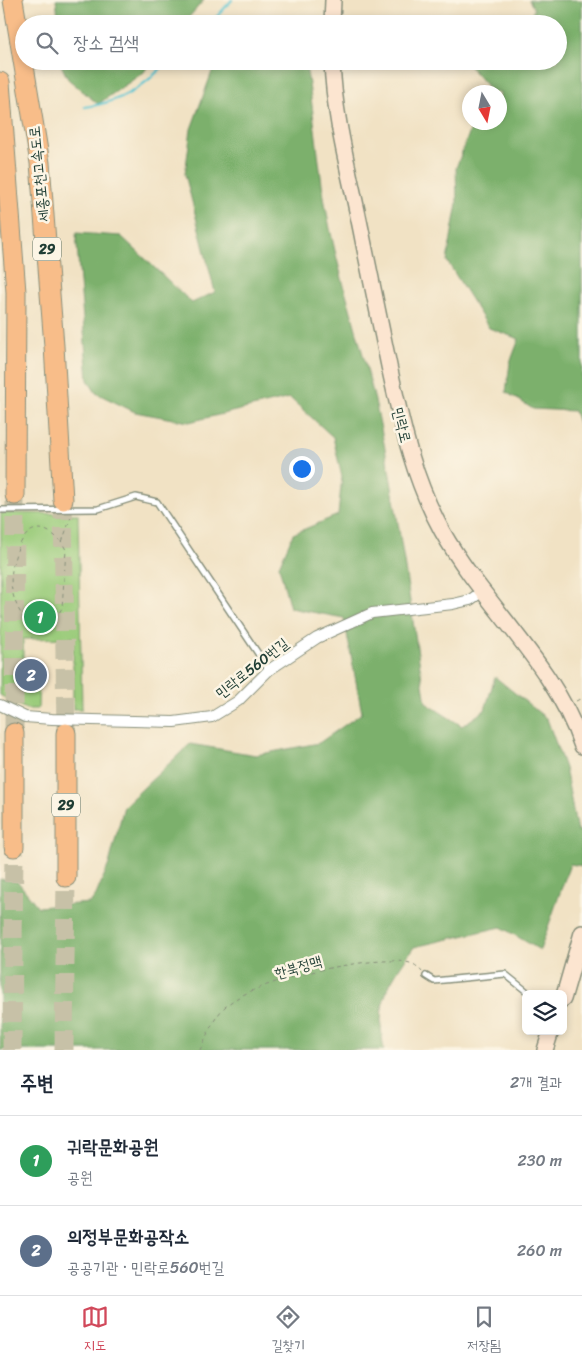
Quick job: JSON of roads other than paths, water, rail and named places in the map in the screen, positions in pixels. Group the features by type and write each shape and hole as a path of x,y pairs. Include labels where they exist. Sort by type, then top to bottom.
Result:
{"highway":[{"name":"세종포천고속도로","path":"13,0 15,15"},
{"name":"세종포천고속도로","path":"25,70 40,163 54,346 69,505"},
{"name":"세종포천고속도로","path":"0,82 16,292 14,496"},
{"path":"14,733 14,847"},
{"name":"29","path":"66,733 66,877"}],"main road":[{"path":"333,15 334,0"},
{"name":"민락로","path":"333,70 338,113 364,245 402,428 416,476 443,532 546,673 576,728 582,746"},
{"path":"566,990 582,933"},
{"path":"545,1050 549,1035"}],"street":[{"name":"민락로560번길","path":"0,705 25,717 52,719 174,722 212,717 238,701 269,670 317,638 372,613 453,604 470,600 484,590"}],"lane":[{"path":"0,510 69,505 98,509 136,497 157,502 269,670"},
{"path":"426,976 434,981 505,974 525,990"}],"waterway":[{"path":"218,15 232,0"},
{"path":"85,107 110,102 121,97 141,86 159,70"}],"tunnel":[{"path":"14,733 15,495"},
{"path":"63,500 66,733"},
{"path":"12,1050 14,847"},
{"path":"64,1050 66,877"}],"place":[{"name":"귀락문화공원","path":"40,617"},
{"name":"의정부문화공작소","path":"31,675"}]}
